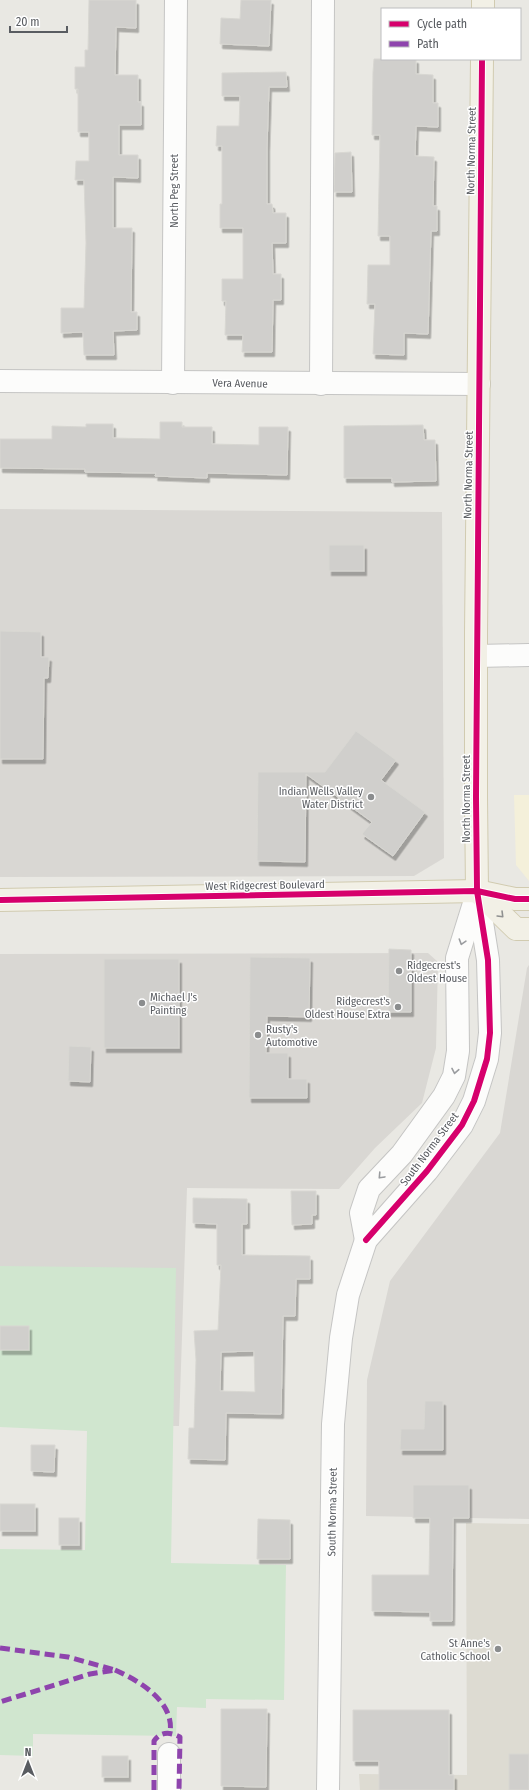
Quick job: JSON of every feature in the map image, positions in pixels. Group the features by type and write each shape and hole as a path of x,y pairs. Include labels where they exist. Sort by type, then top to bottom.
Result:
{"main road":[{"name":"North Norma Street","path":"477,891 476,797 482,60"},
{"name":"West Ridgecrest Boulevard","path":"0,900 477,891 515,899 529,899"},
{"path":"477,891 516,929 529,929"}],"street":[{"name":"North Peg Street","path":"173,383 176,0"},
{"path":"321,384 323,0"},
{"name":"Vera Avenue","path":"0,381 479,384"},
{"path":"477,656 529,655"},
{"name":"South Norma Street","path":"366,1240 361,1214 369,1189 402,1154 444,1096 454,1076 458,1051 457,958 477,891"},
{"name":"South Norma Street","path":"328,1789 333,1424 341,1338 348,1295 366,1240 427,1171 462,1125 474,1101 487,1059 490,1033 488,960 477,891"},
{"path":"169,1754 169,1790"}],"shaded area":[{"path":"0,509 442,512 444,858 414,876 0,877"},
{"path":"514,795 529,795 529,881 516,865"},
{"path":"428,953 438,962 436,1048 422,1103 375,1148 339,1189 187,1188 179,1426 0,1424 0,954"},
{"path":"529,965 529,1519 366,1516 367,1380 390,1281 500,1133 527,968"},
{"name":"St Anne's Catholic School","path":"466,1523 529,1524 529,1790 360,1790 359,1774 467,1775"}],"green space":[{"path":"0,1266 176,1268 171,1563 286,1565 284,1700 206,1699 206,1708 177,1707 176,1736 33,1734 33,1756 0,1755 0,1549 85,1550 87,1431 0,1427"}],"building":[{"path":"89,0 136,0 136,28 116,27 115,75 138,75 138,102 141,102 141,125 119,125 119,155 138,155 138,178 113,177 113,228 132,228 131,312 137,312 137,330 113,331 114,355 84,355 83,332 61,333 61,308 84,308 86,243 84,180 75,180 76,161 89,161 89,132 78,132 78,89 75,89 75,67 85,67 85,50 88,50"},
{"path":"241,0 271,0 269,46 220,44 221,18 240,19"},
{"path":"374,59 416,60 416,74 433,75 433,103 438,103 438,127 416,126 415,156 434,157 433,206 437,206 437,231 431,231 428,334 404,333 404,355 373,354 375,304 367,304 368,265 390,265 390,236 378,236 380,135 372,135"},
{"path":"286,72 287,87 269,87 267,147 267,204 272,204 273,213 286,213 286,243 272,243 273,274 281,274 281,300 273,300 272,352 242,352 243,335 225,335 226,301 222,301 222,279 243,279 243,228 220,228 220,204 222,204 222,146 216,146 217,126 239,126 240,96 222,96 222,73"},
{"path":"351,152 352,192 334,192 335,153"},
{"path":"160,422 182,422 182,427 212,427 212,444 259,445 259,427 288,427 287,475 207,473 207,478 155,476 156,473 85,472 85,469 0,468 0,439 52,439 52,426 86,427 86,424 113,424 113,438 160,439"},
{"path":"423,425 424,440 435,440 436,481 392,482 392,478 344,478 344,426"},
{"path":"329,545 364,545 364,571 329,571"},
{"path":"0,631 41,632 41,657 49,657 48,678 44,678 43,759 0,759"},
{"path":"356,731 396,760 381,780 425,812 393,856 362,834 372,822 306,774 305,862 257,861 258,772 325,772"},
{"name":"Ridgecrest's Oldest House","path":"389,949 411,950 411,1012 388,1012"},
{"name":"Rusty's Automotive","path":"250,957 310,958 309,1017 267,1016 266,1053 288,1053 288,1079 307,1079 307,1098 249,1098"},
{"name":"Michael J's Painting","path":"104,959 179,959 179,1048 104,1048"},
{"path":"69,1046 91,1047 90,1082 68,1081"},
{"path":"291,1191 316,1191 316,1215 312,1215 312,1224 292,1225"},
{"path":"193,1198 247,1199 247,1224 242,1224 242,1255 310,1256 310,1279 296,1279 295,1316 283,1316 281,1414 226,1413 225,1460 188,1459 189,1428 194,1428 196,1360 194,1331 218,1330 221,1265 217,1265 217,1224 193,1223","holes":["254,1351 255,1392 220,1391 221,1352"]},
{"path":"0,1326 29,1326 29,1350 0,1350"},
{"path":"425,1401 443,1401 443,1450 400,1450 401,1429 424,1429"},
{"path":"31,1445 55,1445 54,1472 31,1471"},
{"path":"413,1485 469,1485 469,1518 453,1518 452,1621 430,1621 430,1612 372,1611 372,1575 429,1575 430,1518 413,1518"},
{"path":"0,1504 35,1504 35,1531 0,1531"},
{"path":"59,1518 79,1518 79,1545 59,1545"},
{"path":"258,1519 290,1520 290,1559 257,1559"},
{"path":"221,1709 267,1709 266,1787 221,1786"},
{"path":"353,1710 449,1710 449,1775 454,1775 454,1790 379,1790 379,1761 353,1761"},
{"path":"509,1754 529,1754 529,1790 509,1790"},
{"path":"102,1756 128,1756 128,1777 102,1777"}],"marked path":[{"path":"0,1648 68,1657 115,1670 90,1674 0,1702"},
{"path":"115,1670 135,1680 154,1694 161,1702 167,1712 170,1722 170,1733"},
{"path":"154,1790 154,1741 160,1735 166,1733 180,1737 179,1790"}],"cycle path":[{"path":"366,1240 427,1171 462,1125 474,1101 487,1059 490,1033 488,960 477,891 476,797 482,60"},
{"path":"0,900 477,891 515,899 529,899"}],"place":[{"name":"Indian Wells Valley Water District","path":"371,797"},
{"name":"Ridgecrest's Oldest House","path":"399,971"},
{"name":"Michael J's Painting","path":"142,1003"},
{"name":"Ridgecrest's Oldest House Extra","path":"398,1007"},
{"name":"Rusty's Automotive","path":"258,1035"},
{"name":"St Anne's Catholic School","path":"498,1649"}]}
